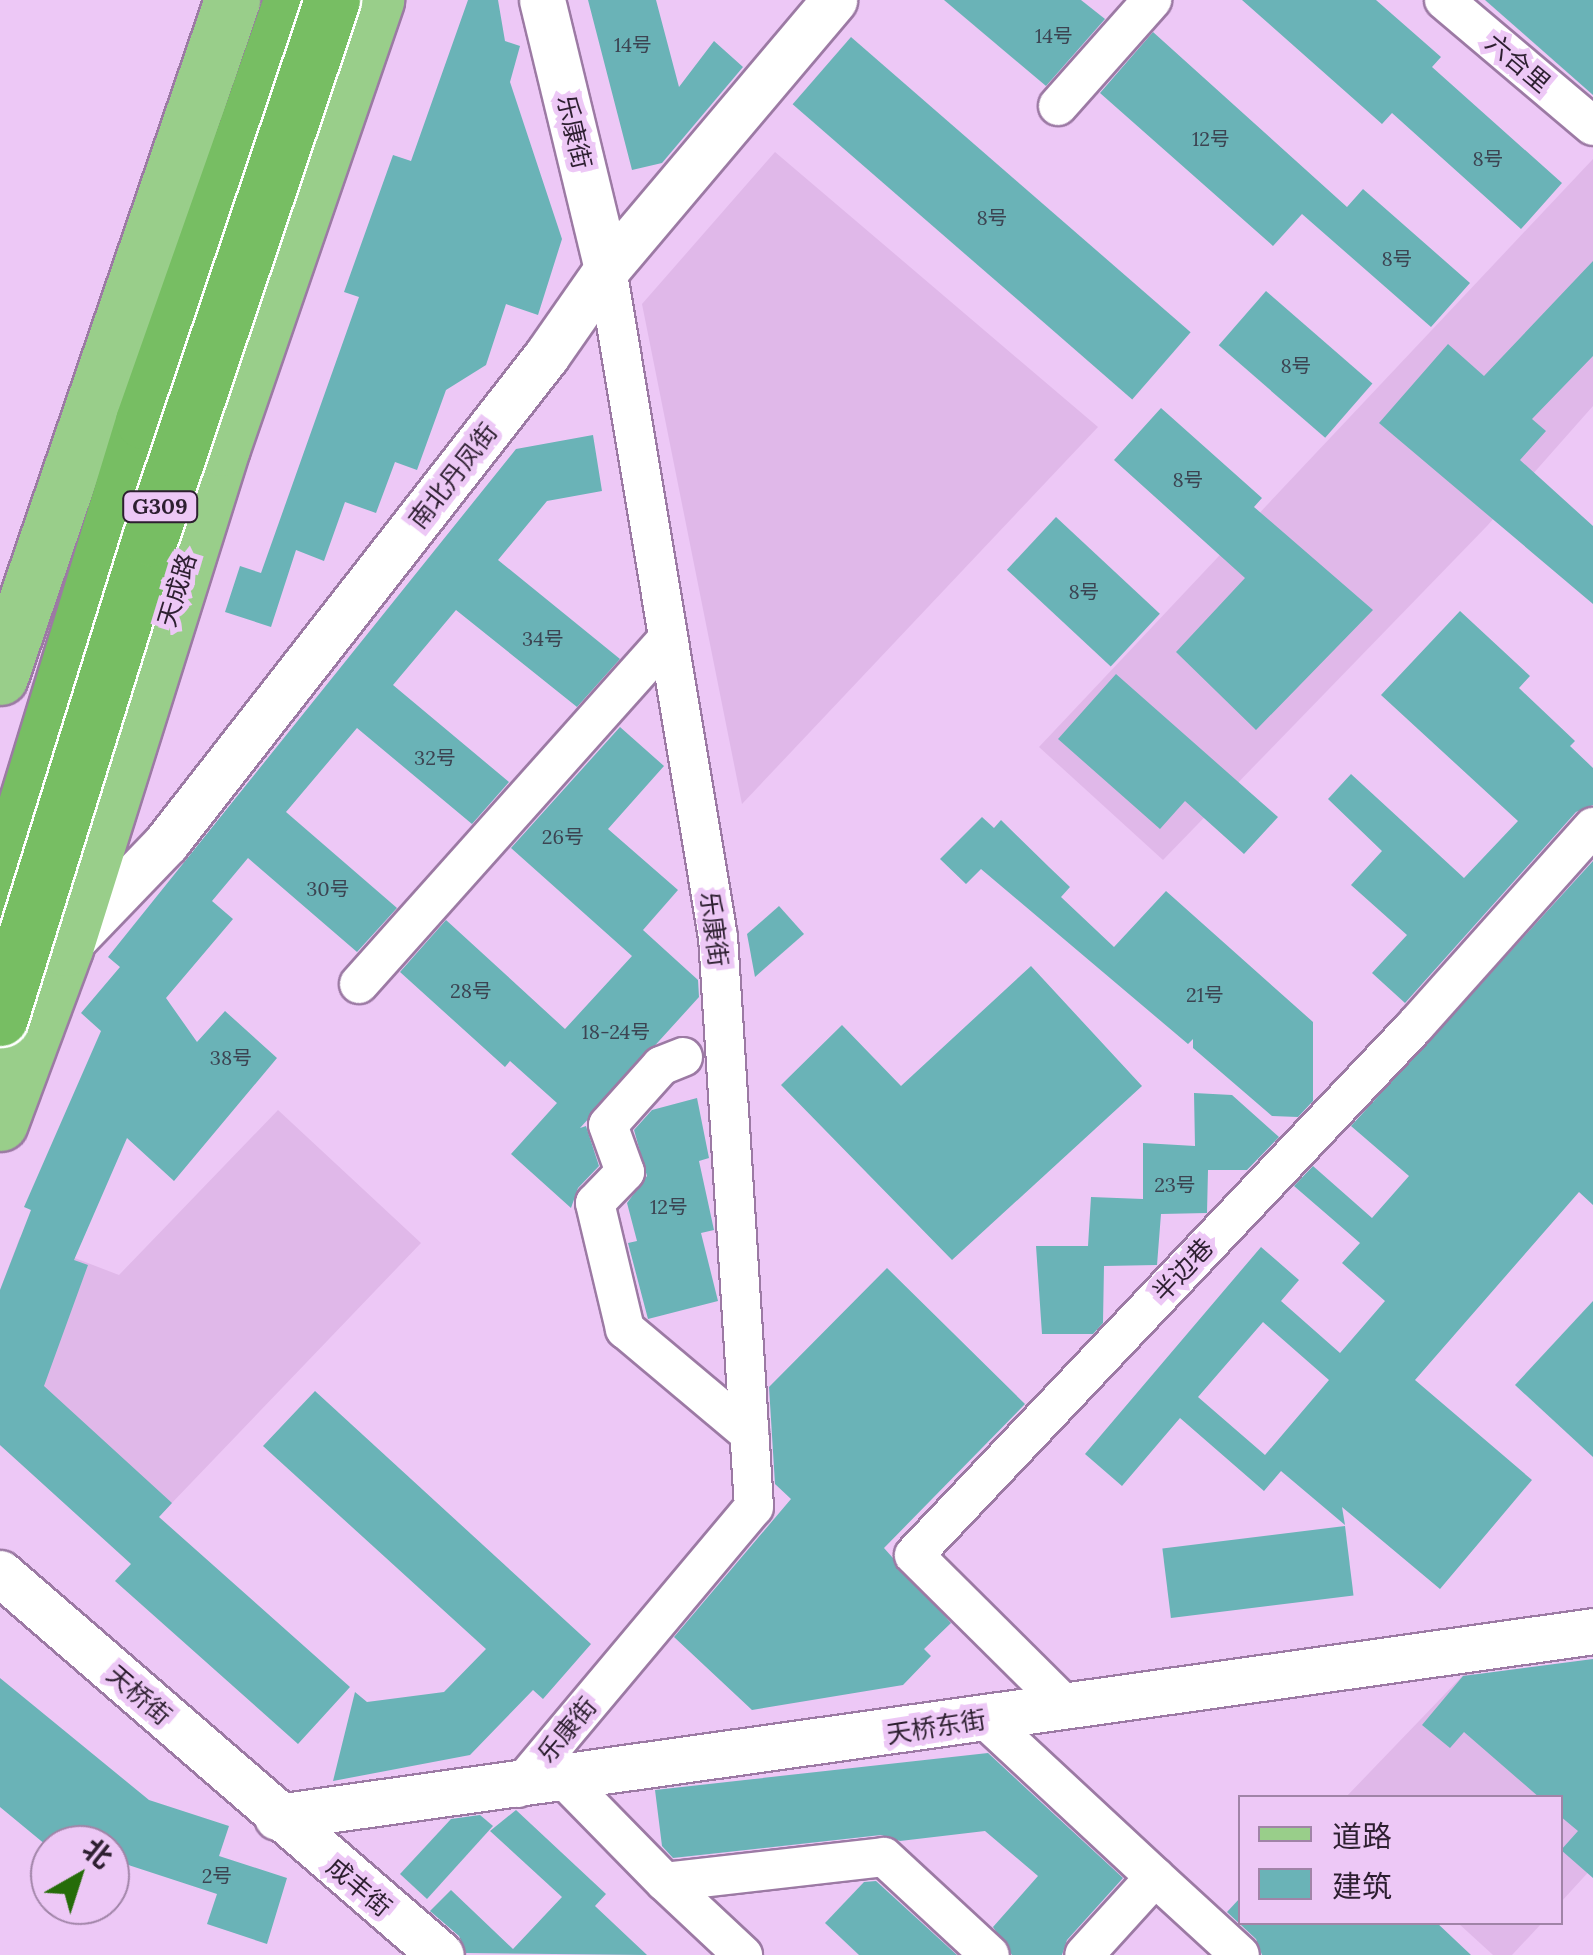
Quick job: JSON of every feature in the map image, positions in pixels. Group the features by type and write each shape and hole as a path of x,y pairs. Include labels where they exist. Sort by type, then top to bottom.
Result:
{"highway":[{"name":"G309","path":"0,889 143,421 290,0"},
{"name":"天成路","path":"0,1018 150,538 332,0"}],"main road":[{"path":"0,677 232,0"},
{"name":"天成路","path":"0,1123 65,948 222,448 376,0"}],"street":[{"name":"乐康街","path":"518,1788 754,1507 718,937 606,269 542,0"},
{"name":"南北丹凤街","path":"65,948 178,827 547,356 606,269 834,0"},
{"path":"1058,106 1152,0"},
{"name":"六合里","path":"1444,0 1593,126"},
{"path":"358,984 668,638"},
{"name":"半边巷","path":"1064,1704 914,1555 1415,1026 1593,828"},
{"path":"683,1058 660,1066 608,1126 625,1172 595,1203 625,1329 749,1433"},
{"name":"天桥街","path":"0,1573 277,1817"},
{"name":"天桥东街","path":"277,1817 518,1788 986,1720 1064,1704 1593,1632"},
{"path":"986,1720 1240,1955"},
{"path":"566,1781 743,1955"},
{"name":"成丰街","path":"277,1817 442,1955"},
{"path":"665,1882 884,1857 990,1955"},
{"path":"1084,1955 1155,1877"}],"shaded area":[{"path":"775,152 1098,427 742,804 642,304"},
{"path":"1593,159 1593,406 1487,526 1163,860 1039,747"},
{"path":"278,1110 421,1243 122,1555 0,1445 0,1290 20,1237 119,1275"},
{"path":"1469,1669 1593,1773 1593,1867 1563,1900 1563,1795 1348,1795"},
{"path":"1460,1925 1540,1925 1512,1955 1493,1955"}],"building":[{"path":"468,0 498,0 505,41 520,46 510,82 562,239 538,315 506,304 486,365 446,390 417,470 395,462 376,513 345,502 324,561 296,550 271,627 225,612 240,566 261,573 359,297 344,292 393,155 411,161"},
{"path":"588,0 656,0 679,87 714,41 743,67 662,163 632,170"},
{"path":"944,0 1081,0 1105,19 1046,86"},
{"path":"1242,0 1376,0 1441,57 1432,67 1562,183 1521,229 1392,113 1382,124"},
{"path":"1485,0 1593,0 1593,95"},
{"path":"1153,32 1347,207 1363,189 1470,283 1431,327 1302,214 1273,246 1100,93"},
{"path":"851,37 1191,332 1132,399 793,104"},
{"path":"1593,261 1593,356 1532,419 1546,431 1520,460 1593,526 1593,604 1379,423 1448,344 1484,376"},
{"path":"1266,291 1372,384 1325,438 1219,345"},
{"path":"1161,408 1262,498 1254,507 1373,610 1256,730 1176,652 1245,578 1114,460"},
{"path":"593,435 602,491 547,501 498,560 620,659 577,707 456,610 393,685 509,782 472,824 357,728 286,812 397,908 357,952 248,858 212,901 233,919 166,998 197,1042 225,1011 277,1058 174,1181 127,1138 74,1260 88,1265 44,1386 172,1503 159,1517 350,1687 298,1744 115,1581 131,1564 0,1445 0,1290 31,1210 24,1207 101,1031 81,1013 120,967 108,957 516,449"},
{"path":"1056,517 1160,614 1111,667 1007,570"},
{"path":"1460,611 1530,676 1519,688 1575,741 1570,746 1593,768 1593,805 1576,812 1405,1003 1372,973 1407,935 1351,885 1382,851 1328,799 1351,774 1464,878 1518,821 1381,695"},
{"path":"1116,674 1278,817 1244,854 1185,801 1160,829 1058,739"},
{"path":"620,727 664,766 608,829 678,890 643,930 698,980 699,997 580,1128 586,1126 599,1166 578,1188 571,1208 511,1154 557,1103 510,1061 505,1067 400,972 446,920 565,1029 632,956 511,848"},
{"path":"982,817 994,828 1001,820 1070,887 1061,897 1114,947 1166,891 1313,1022 1313,1101 1298,1117 1272,1116 1193,1048 1193,1039 1188,1044 981,869 966,884 940,859"},
{"path":"1593,861 1593,1205 1579,1192 1415,1380 1532,1480 1440,1589 1342,1507 1345,1525 1281,1471 1264,1491 1180,1418 1122,1486 1085,1454 1261,1247 1299,1280 1281,1301 1340,1353 1385,1301 1342,1263 1360,1243 1294,1186 1313,1166 1372,1218 1409,1176 1351,1126","holes":["1263,1322 1329,1380 1265,1455 1198,1397"]},
{"path":"779,906 804,934 755,977 747,934"},
{"path":"1031,966 1142,1086 952,1260 781,1085 842,1025 901,1086"},
{"path":"1194,1093 1232,1095 1279,1137 1247,1170 1208,1170 1207,1213 1161,1214 1157,1265 1104,1266 1103,1323 1093,1334 1042,1334 1036,1246 1088,1246 1091,1197 1143,1199 1143,1143 1195,1146"},
{"path":"697,1098 709,1158 699,1161 714,1230 701,1233 718,1301 648,1319 628,1243 637,1241 627,1203 647,1176 634,1130 652,1110"},
{"path":"887,1268 1025,1404 884,1548 951,1623 924,1649 931,1656 903,1685 752,1710 674,1637 791,1499 775,1484 769,1387"},
{"path":"1593,1301 1593,1457 1515,1385"},
{"path":"315,1391 591,1644 543,1699 533,1690 470,1755 333,1781 355,1692 367,1702 444,1692 486,1649 263,1446"},
{"path":"1345,1526 1354,1595 1171,1618 1162,1548"},
{"path":"1593,1659 1593,1878 1563,1852 1578,1831 1563,1818 1563,1795 1537,1795 1464,1732 1450,1748 1422,1725 1463,1676"},
{"path":"0,1678 149,1800 229,1826 219,1856 287,1878 267,1944 207,1924 217,1894 130,1866 130,1825 30,1825 30,1832 0,1807"},
{"path":"988,1753 1123,1878 1067,1940 1062,1955 1012,1955 993,1927 1038,1876 985,1831 900,1841 881,1835 673,1858 662,1846 655,1790"},
{"path":"516,1810 606,1894 595,1906 647,1955 466,1953 459,1936 430,1911 451,1890 513,1949 562,1897 490,1831"},
{"path":"480,1815 493,1826 427,1899 400,1874 451,1819"},
{"path":"876,1881 957,1955 859,1955 825,1923 864,1882"},
{"path":"1238,1900 1238,1922 1227,1912"},
{"path":"1241,1925 1439,1925 1471,1955 1262,1955 1256,1939"}]}
